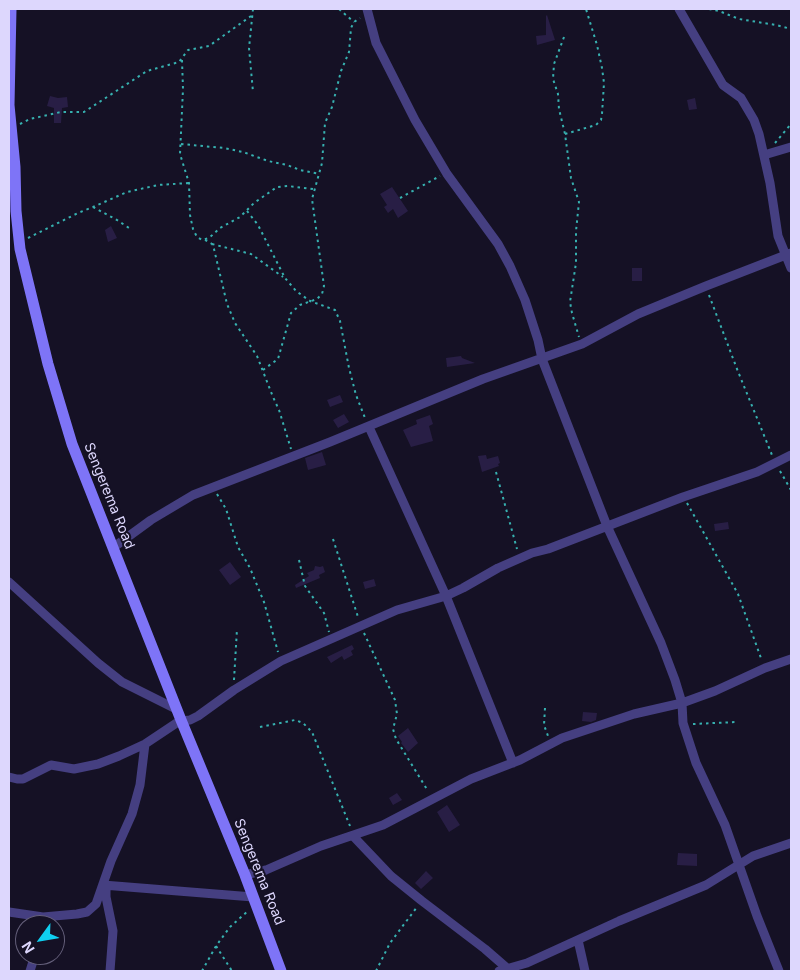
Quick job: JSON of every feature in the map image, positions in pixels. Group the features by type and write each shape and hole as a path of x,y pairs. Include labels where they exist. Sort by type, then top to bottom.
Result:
{"main road":[{"name":"Sengerema Road","path":"11,9 9,104 16,211 20,243 48,364 72,444 179,716 255,900 281,971"}],"street":[{"path":"679,9 722,85 741,98 749,109 765,154 778,236 789,254 791,268"},
{"path":"367,11 380,52 415,120 447,174 498,244 525,300 538,340 542,360 607,526 661,643 682,703 683,723 696,763 725,825 757,916 779,971"},
{"path":"765,154 791,147"},
{"path":"114,547 151,520 193,495 368,427 483,379 542,360 582,344 638,314 789,254"},
{"path":"368,427 446,596 513,763"},
{"path":"9,582 98,664 122,682 179,716 190,720 281,661 330,639 397,610 446,596 519,559 736,479 791,455"},
{"path":"245,875 266,870 321,846 382,825 472,779 513,763 551,743 580,731 634,714 682,703 791,659"},
{"path":"9,777 23,779 51,765 84,768 119,756 145,744 179,716"},
{"path":"65,916 87,912 96,904 111,861 132,814 140,784 145,744"},
{"path":"353,836 391,876 508,969"},
{"path":"498,971 527,963 619,921 706,885 753,856 791,843"},
{"path":"104,885 255,900"},
{"path":"104,885 113,931 110,971"},
{"path":"578,940 585,971"}],"path":[{"path":"253,9 251,16 250,57 253,92"},
{"path":"339,9 354,22"},
{"path":"565,134 596,124 602,114 604,83 602,68 586,9"},
{"path":"709,9 739,19 791,29"},
{"path":"263,370 278,358 291,313 300,305 322,294 324,286 312,199 320,174 324,123 332,107 341,71 349,52 350,34 354,22 367,11"},
{"path":"251,16 209,46 188,50 182,60 180,154 189,183 190,215 197,237 212,244 251,254 285,278"},
{"path":"564,37 554,64 553,79 558,94 559,109 570,159 571,178 579,202 576,231 576,263 570,302 582,344"},
{"path":"12,128 30,119 49,114 84,112 147,71 182,60"},
{"path":"765,154 791,124"},
{"path":"181,144 224,148 243,152 268,161 287,165 294,169 320,174"},
{"path":"400,198 424,184 447,174"},
{"path":"20,243 70,216 117,196 141,188 189,183"},
{"path":"206,240 277,187 288,186 314,189"},
{"path":"94,207 132,230"},
{"path":"247,211 258,225 285,278 296,291 310,301 335,310 340,321 356,394 368,427"},
{"path":"212,244 227,304 235,323 258,356 294,456"},
{"path":"706,286 716,316 776,463 791,490"},
{"path":"496,472 519,559"},
{"path":"213,487 226,509 238,547 250,568 264,602 281,661"},
{"path":"683,497 738,594 765,668"},
{"path":"333,539 360,626 395,700 397,714 393,729 396,739 433,799"},
{"path":"298,560 305,586 324,613 330,639"},
{"path":"234,690 237,628"},
{"path":"545,708 544,725 551,743"},
{"path":"260,727 295,720 303,723 312,732 353,836"},
{"path":"683,723 708,725 719,722 737,722"},
{"path":"202,971 216,946 230,927 255,900"},
{"path":"376,971 390,943 422,901"},
{"path":"216,946 232,971"}],"building":[{"path":"547,15 555,40 537,45 536,36 546,35"},
{"path":"50,96 58,98 67,97 68,107 62,108 61,123 54,123 54,108 47,106"},
{"path":"695,98 697,109 689,110 687,100"},
{"path":"392,187 408,211 398,218 393,209 388,213 384,207 387,205 380,194"},
{"path":"111,226 117,238 108,242 105,230"},
{"path":"632,268 642,268 642,281 632,281"},
{"path":"461,356 475,363 447,367 446,358"},
{"path":"340,395 343,402 330,407 327,400"},
{"path":"344,414 349,422 338,428 333,420"},
{"path":"430,415 433,424 429,426 433,441 411,447 403,430 417,424 416,420"},
{"path":"322,452 326,465 308,470 305,458"},
{"path":"486,455 487,459 498,456 500,463 498,464 499,466 482,472 478,456"},
{"path":"728,522 729,529 715,531 714,524"},
{"path":"230,562 241,577 230,585 219,570"},
{"path":"315,566 323,566 325,572 319,575 320,578 296,588 295,585 309,576 307,573 314,570"},
{"path":"374,579 376,586 365,589 363,582"},
{"path":"352,645 354,649 351,651 353,655 344,660 342,656 331,663 327,657"},
{"path":"583,712 597,713 596,720 591,722 582,721"},
{"path":"408,728 418,743 408,752 398,736"},
{"path":"397,793 402,800 393,805 389,798"},
{"path":"447,805 460,825 449,832 437,812"},
{"path":"678,853 697,854 697,866 677,865"},
{"path":"426,871 433,878 421,889 415,883"}]}
